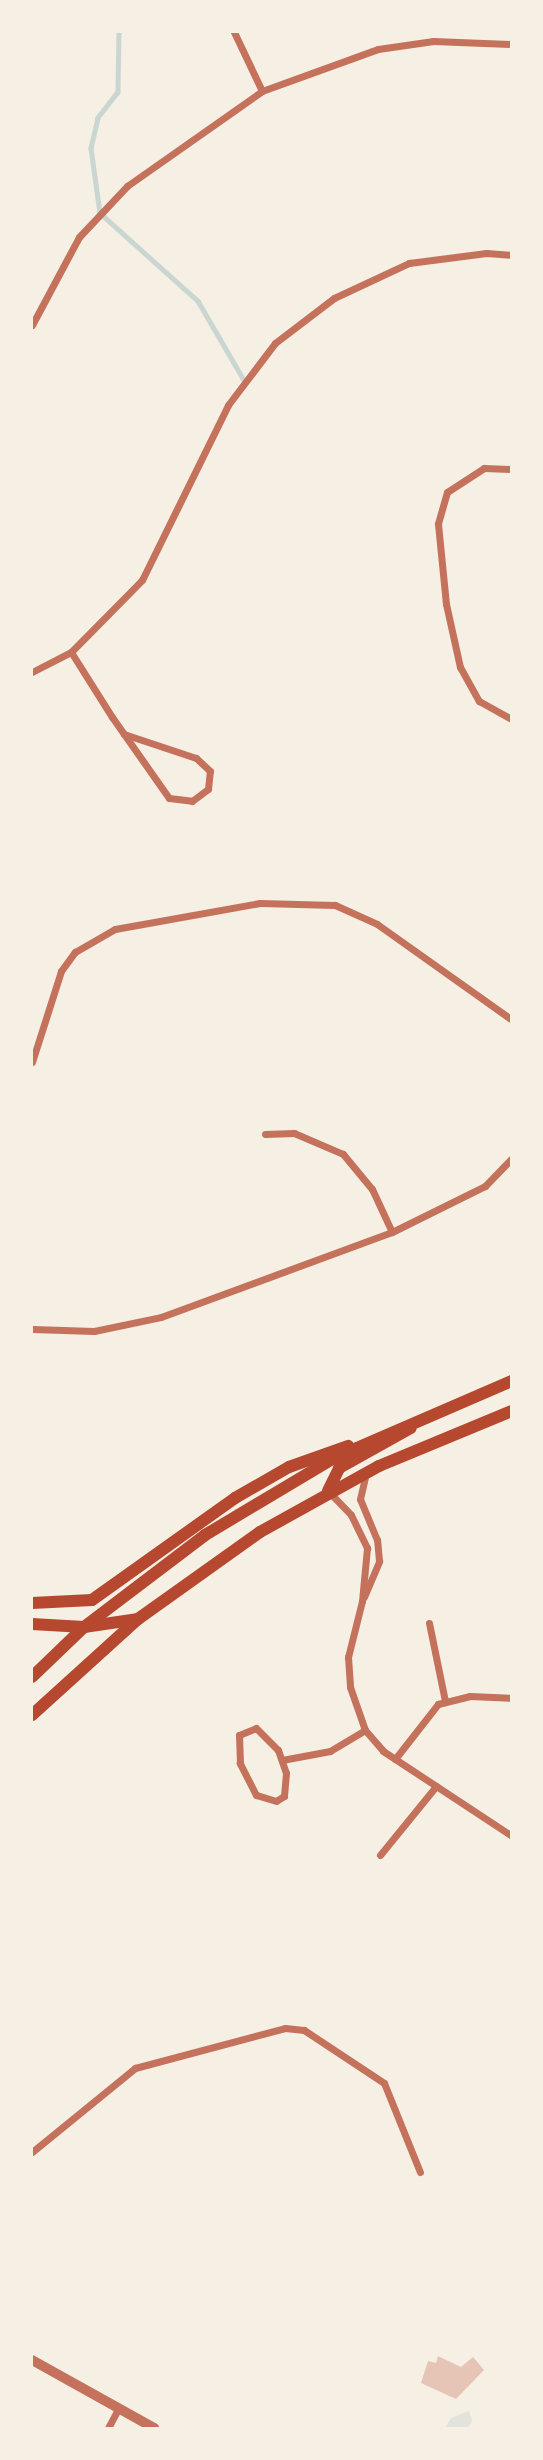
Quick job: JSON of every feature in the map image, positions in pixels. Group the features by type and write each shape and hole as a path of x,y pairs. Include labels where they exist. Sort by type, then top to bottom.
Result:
{"main road":[{"path":"32,1603 92,1600 235,1498 289,1467 381,1434 512,1381"},
{"path":"328,1491 339,1468 450,1404"},
{"path":"32,1715 138,1619 229,1552 328,1491 512,1411"},
{"path":"32,1677 84,1627 205,1535 292,1481 381,1434"},
{"path":"32,1624 84,1627 138,1619"}],"street":[{"path":"234,32 262,91"},
{"path":"32,325 79,237 127,186 262,91 378,49 433,41 512,44"},
{"path":"32,672 71,652 142,580 228,405 275,343 334,298 409,263 486,253 512,255"},
{"path":"512,469 484,468 447,492 438,524 446,604 460,667 479,701 512,719"},
{"path":"71,652 124,734 169,798 192,801 208,789 210,771 196,758 124,734"},
{"path":"32,1062 61,971 75,952 115,929 260,903 335,905 377,924 512,1020"},
{"path":"265,1134 294,1133 343,1154 372,1189 392,1232"},
{"path":"32,1329 94,1331 161,1317 392,1232 485,1185 512,1158"},
{"path":"362,1601 379,1561 377,1540 360,1499 367,1472"},
{"path":"328,1491 351,1515 365,1542 368,1562 348,1672 365,1730 395,1759 512,1836"},
{"path":"429,1623 445,1701"},
{"path":"395,1759 425,1715 445,1701 470,1696 512,1698"},
{"path":"249,1727 264,1732 282,1760 286,1790 281,1799 268,1801 249,1785 240,1763 239,1735 249,1727"},
{"path":"282,1760 330,1751 365,1730"},
{"path":"380,1855 436,1786"},
{"path":"32,2152 135,2068 285,2028 304,2030 384,2083 420,2172"},
{"path":"32,2360 155,2428"},
{"path":"108,2428 118,2409"}],"shaded area":[{"path":"469,2411 472,2421 468,2428 445,2428 451,2418"}],"building":[{"path":"438,2356 461,2367 473,2357 484,2370 456,2399 421,2383 428,2361 436,2363"}],"waterway":[{"path":"119,32 118,92 98,118 91,148 100,213 198,301 244,380"}]}
